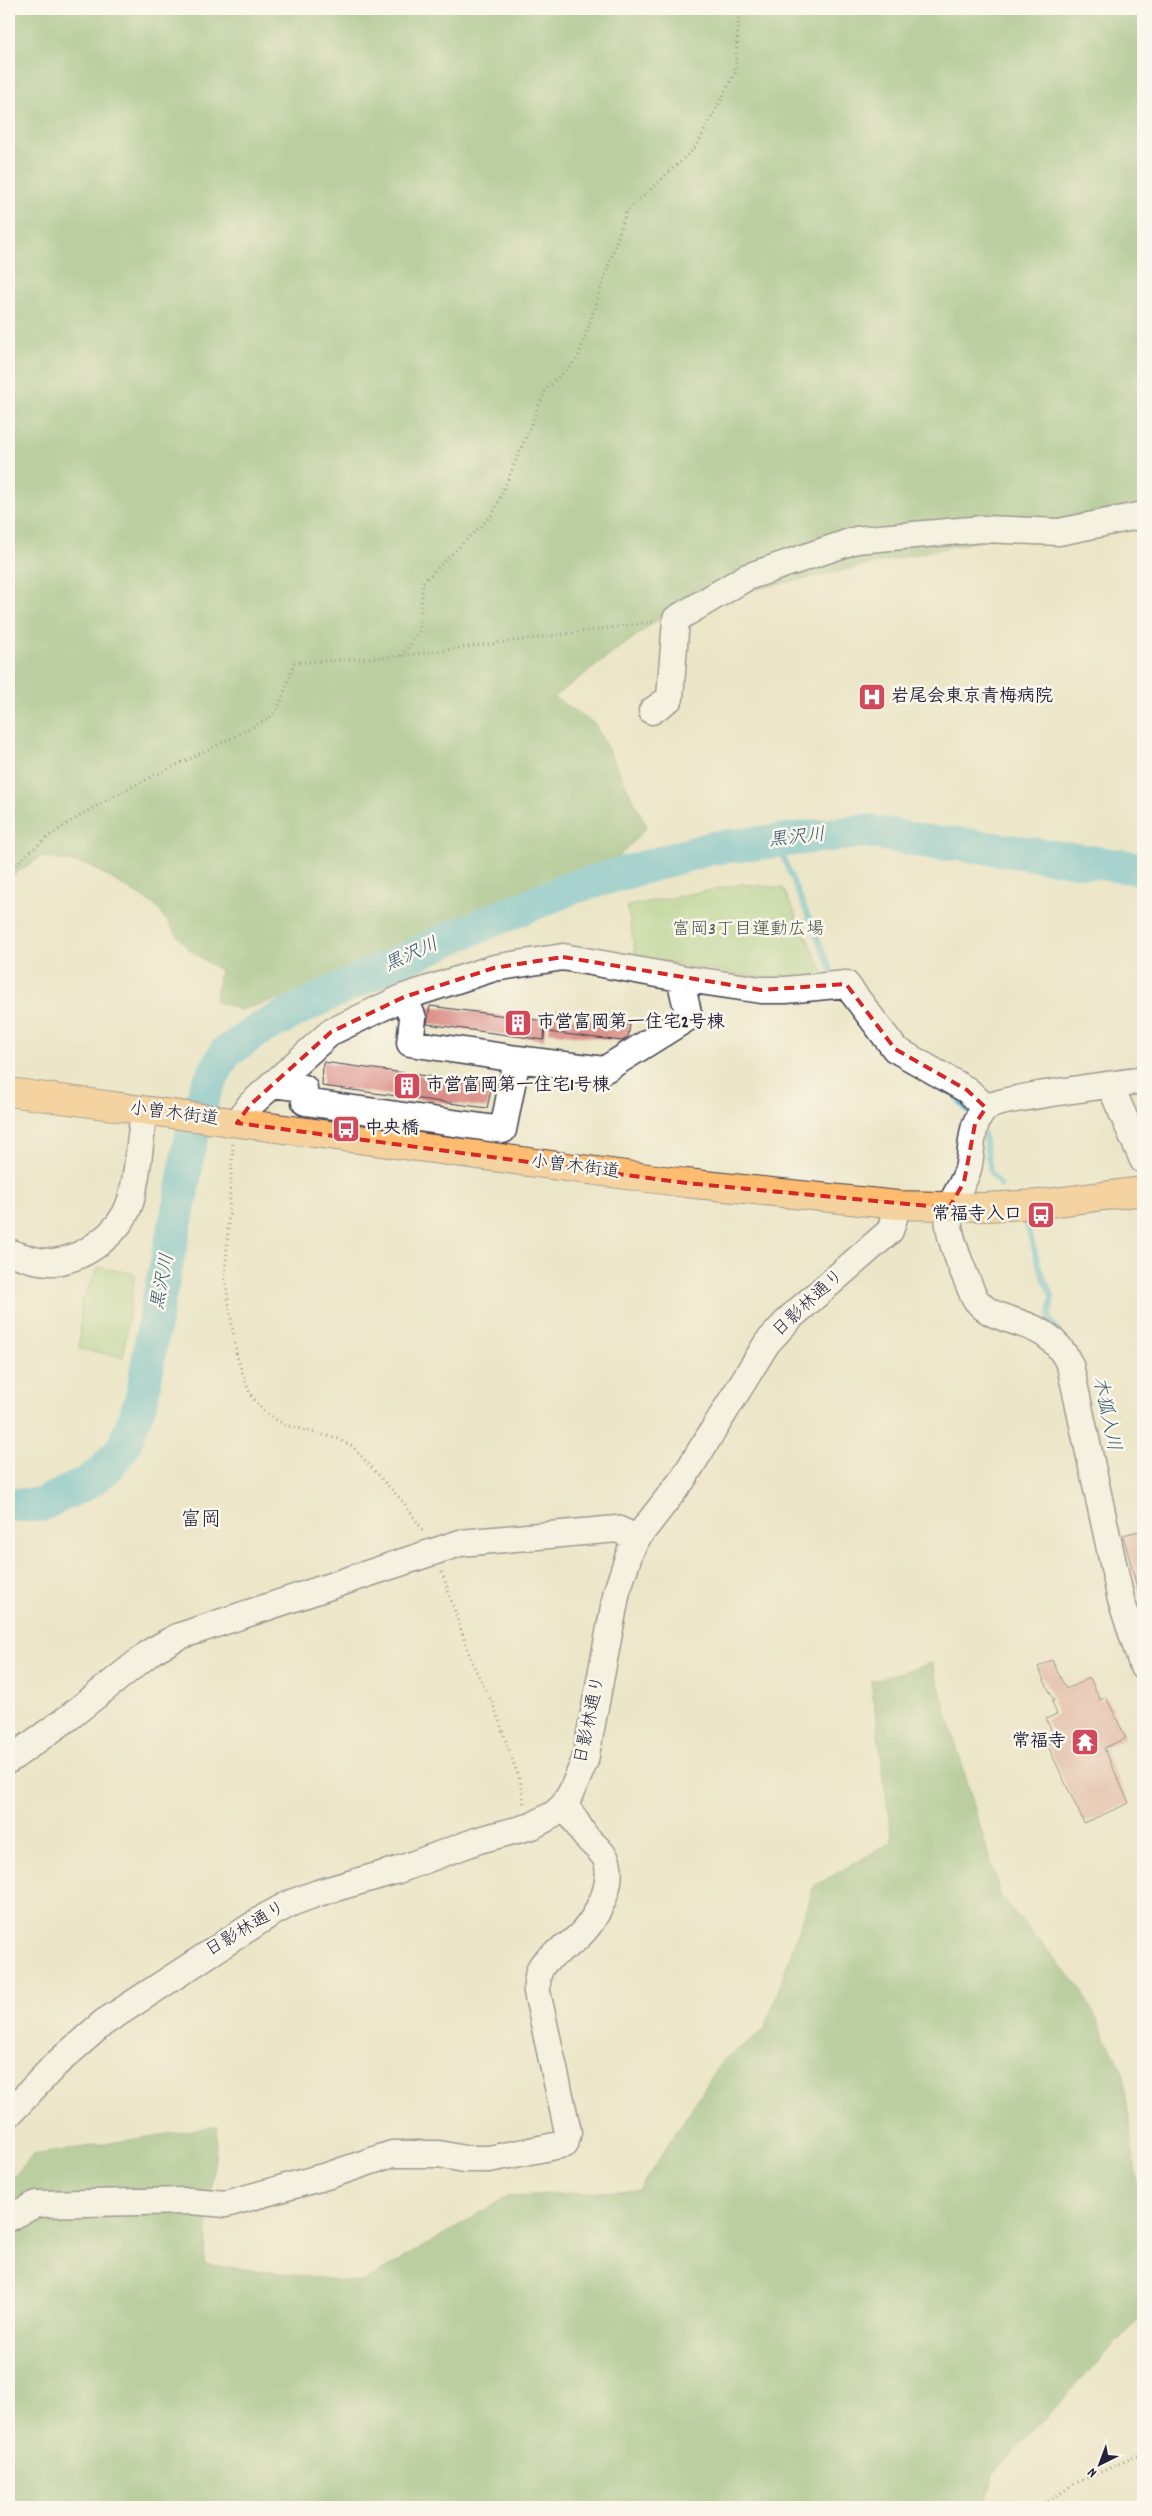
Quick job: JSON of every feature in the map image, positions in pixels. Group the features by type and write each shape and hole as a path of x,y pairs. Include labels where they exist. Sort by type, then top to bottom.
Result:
{"main road":[{"name":"小曽木街道","path":"9,1092 686,1183 898,1205 950,1208 1040,1204 1143,1191"}],"street":[{"path":"652,711 670,698 676,619 747,577 856,540 983,529 1059,532 1143,515"},
{"path":"233,1122 272,1084 331,1032 404,997 494,968 563,957 761,990 786,990 846,984 895,1049 967,1090 986,1108"},
{"path":"404,997 413,1018 410,1043 604,1070 689,1017 680,978"},
{"path":"272,1084 304,1088 305,1102 504,1130 517,1059"},
{"path":"1143,1080 1014,1100 986,1108 975,1124 971,1158 964,1182 950,1208 948,1221 953,1240 979,1306 1043,1332 1061,1347 1070,1365 1121,1600 1143,1666"},
{"path":"1110,1085 1143,1160"},
{"path":"9,1252 27,1258 53,1262 76,1257 94,1246 121,1222 130,1203 155,1113"},
{"name":"日影林通り","path":"9,2114 55,2065 103,2023 267,1916 291,1903 318,1893 398,1870 479,1840 524,1826 532,1826 554,1814 564,1805 572,1792 585,1760 617,1591 630,1552 637,1538 683,1479 767,1343 791,1317 890,1231 898,1205"},
{"path":"9,1760 68,1718 152,1651 177,1637 460,1543 617,1529 637,1538"},
{"path":"9,2218 36,2204 173,2201 226,2204 330,2175 392,2154 439,2154 464,2159 489,2159 565,2144 568,2132 537,1992 536,1977 546,1958 576,1939 594,1915 608,1882 609,1869 605,1857 583,1834 575,1816 564,1805"}],"path":[{"path":"401,656 419,631 423,582 493,514 546,389 578,358 626,212 696,147 722,98 735,73 739,9"},
{"path":"9,872 27,852 72,822 145,779 214,747 274,713 294,663 401,656 676,619"},
{"path":"233,1122 224,1279 231,1329 247,1387 264,1412 285,1425 338,1439 352,1446 403,1502 420,1525 433,1551 471,1660 495,1709 522,1788 524,1826"},
{"path":"1040,2507 1074,2484 1143,2453"}],"highlighted area":[{"path":"563,957 761,990 846,984 895,1049 967,1090 986,1108 975,1124 964,1182 949,1208 686,1183 237,1123 250,1105 331,1032 404,997 494,968"}],"green space":[{"path":"9,9 1143,9 1143,501 992,538 675,607 554,697 595,724 647,827 601,875 327,986 240,1010 215,1001 220,971 187,948 155,905 89,865 41,857 9,878"},
{"name":"富岡3丁目運動広場","path":"742,884 783,888 825,976 777,981 636,957 627,906"},
{"path":"99,1267 135,1274 123,1357 79,1349 81,1301"},
{"path":"932,1663 1001,1897 1081,1989 1123,2072 1143,2232 1143,2314 992,2475 984,2507 9,2507 9,2182 33,2155 218,2126 204,2264 362,2283 508,2196 639,2190 722,2061 765,2029 814,1886 892,1842 871,1681"}],"building":[{"path":"430,1006 545,1021 544,1040 427,1024"},
{"path":"553,1015 630,1025 628,1037 622,1041 548,1032"},
{"name":"市営富岡第一住宅1号棟","path":"323,1062 492,1085 487,1108 322,1086"},
{"path":"1143,1530 1143,1591 1138,1591 1123,1535"},
{"name":"常福寺","path":"1052,1660 1066,1689 1090,1678 1100,1700 1106,1697 1126,1738 1104,1748 1129,1803 1084,1823 1047,1744 1056,1740 1046,1719 1057,1714 1052,1702 1054,1701 1038,1667"}],"waterway":[{"name":"黒沢川","path":"9,1505 40,1505 83,1485 101,1473 123,1448 142,1398 157,1307 181,1197 189,1147 205,1091 225,1053 260,1029 337,990 460,934 571,888 712,848 866,831 934,843 959,844 1143,869"},
{"name":"木狐入川","path":"776,841 832,972"},
{"name":"木狐入川","path":"958,1099 968,1111"},
{"name":"木狐入川","path":"984,1134 991,1173 1001,1186"},
{"name":"木狐入川","path":"1024,1216 1039,1266 1052,1297 1049,1319 1058,1330"},
{"name":"木狐入川","path":"1131,1586 1137,1608"}],"place":[{"name":"岩尾会東京青梅病院","path":"872,697"},
{"name":"市営富岡第一住宅2号棟","path":"518,1023"},
{"name":"市営富岡第一住宅1号棟","path":"407,1086"},
{"name":"中央橋","path":"346,1129"},
{"name":"常福寺入口","path":"1041,1215"},
{"name":"常福寺","path":"1085,1742"}],"district":[{"name":"富岡","path":"201,1521"}]}
